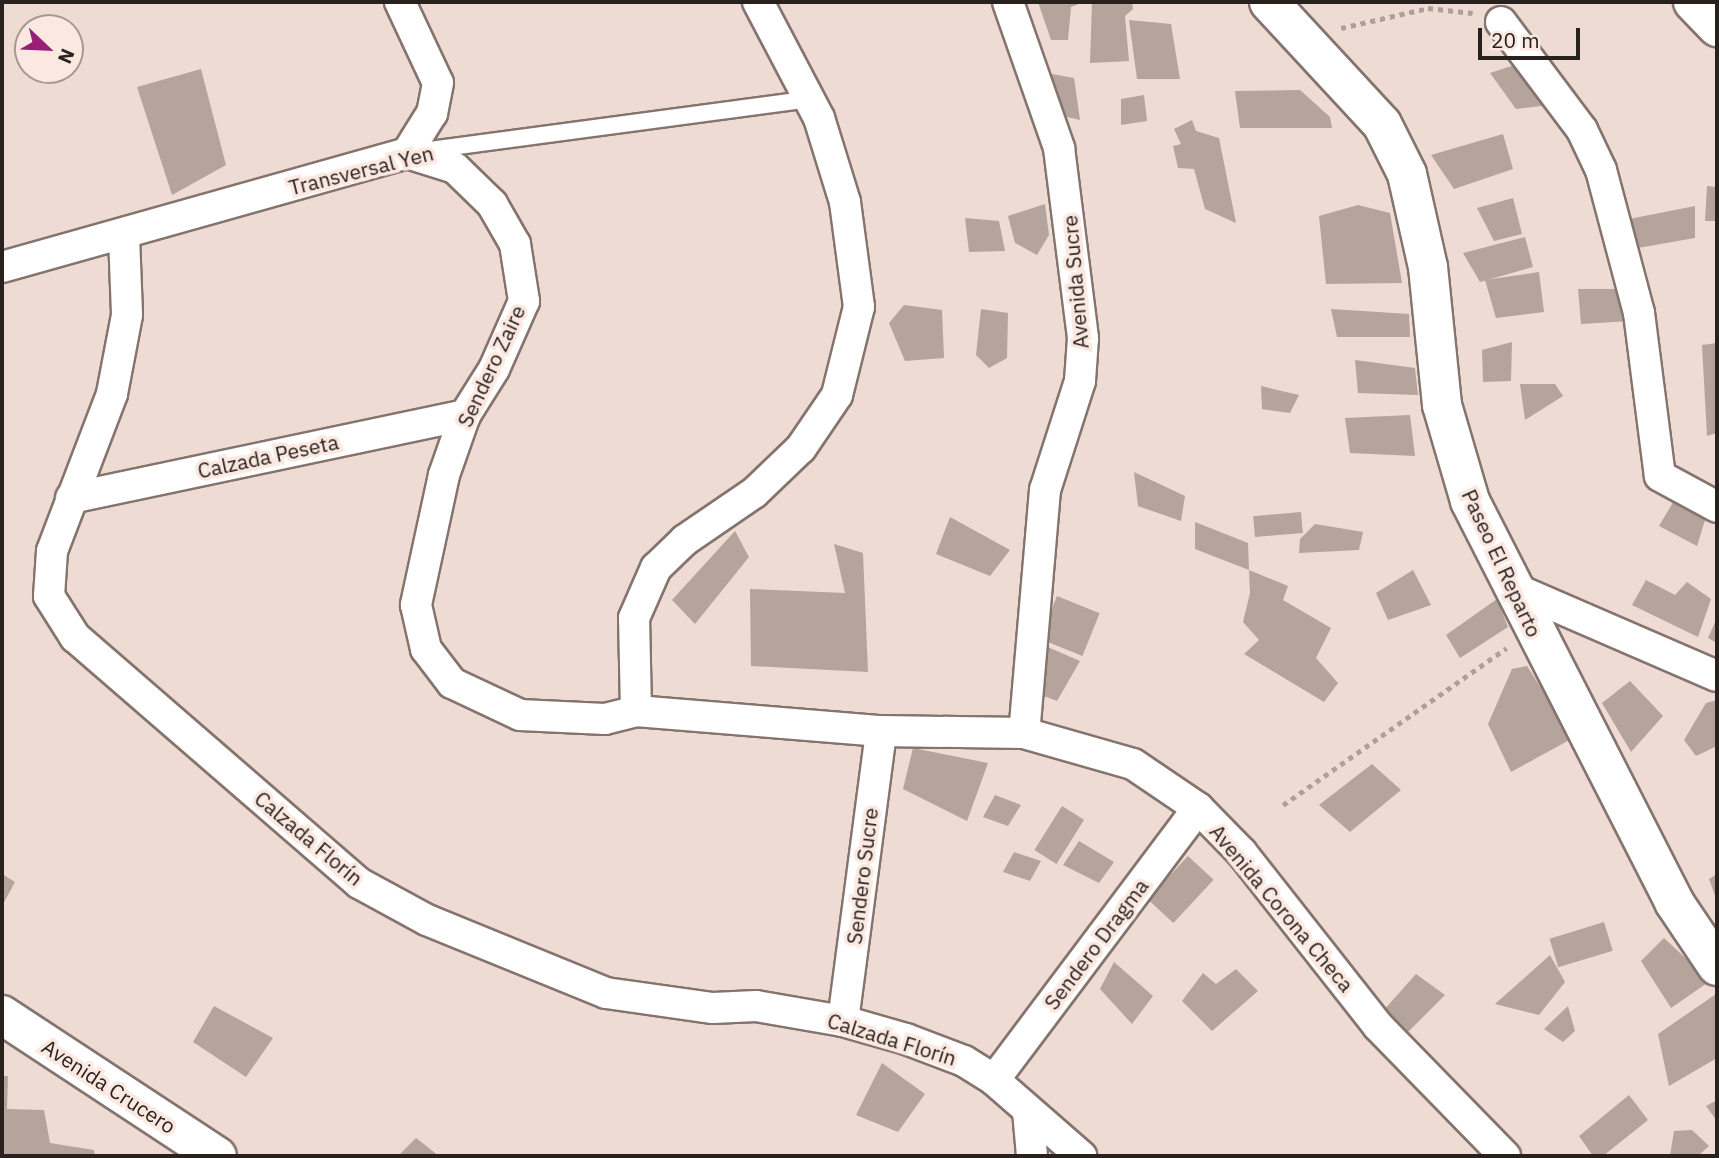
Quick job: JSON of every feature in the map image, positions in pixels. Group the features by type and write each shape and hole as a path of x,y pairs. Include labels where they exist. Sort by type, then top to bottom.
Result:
{"street":[{"path":"400,2 438,83 432,113 407,153"},
{"path":"636,711 634,618 656,568 685,540 764,484 801,448 837,395 859,307 845,202 810,99 758,2"},
{"name":"Avenida Sucre","path":"1008,2 1061,161 1083,338 1080,381 1045,490 1024,733"},
{"name":"Paseo El Reparto","path":"1269,2 1299,39 1382,124 1407,174 1428,267 1442,405 1470,501 1511,587 1674,902 1717,966"},
{"path":"1693,2 1717,27"},
{"path":"1501,22 1582,130 1601,170 1639,313 1660,475 1717,507"},
{"name":"Transversal Yen","path":"2,267 124,236 407,153"},
{"name":"Sendero Zaire","path":"407,153 455,168 492,204 515,244 524,301 495,369 465,415 444,475 416,605 426,649 452,682 520,715 605,719 636,711"},
{"name":"Calzada Florín","path":"124,236 127,315 112,394 95,447 71,498 52,551 49,596 75,637 359,883 427,920 606,993 713,1008 756,1006 843,1021 964,1060 994,1080 1081,1156"},
{"name":"Calzada Peseta","path":"71,498 465,415"},
{"path":"1511,587 1717,676"},
{"name":"Avenida Corona Checa","path":"636,711 881,732 1024,733 1133,764 1198,808 1242,852 1378,1026 1505,1156"},
{"name":"Sendero Sucre","path":"843,1021 881,732"},
{"name":"Sendero Dragma","path":"994,1080 1198,808"},
{"name":"Avenida Crucero","path":"2,1015 217,1156"},
{"path":"1028,1111 1032,1156"}],"lane":[{"name":"Transversal Yen","path":"407,153 810,99"}],"path":[{"path":"1299,39 1428,8 1466,10 1501,22"},
{"path":"1283,805 1533,630"}],"building":[{"path":"1038,2 1084,2 1071,7 1068,40 1051,40"},
{"path":"1092,2 1132,2 1133,9 1125,16 1129,61 1090,63"},
{"path":"1129,20 1171,24 1180,79 1137,79"},
{"path":"1527,61 1558,104 1516,109 1490,73"},
{"path":"201,69 226,165 172,195 137,87"},
{"path":"1052,74 1074,78 1080,120 1054,114"},
{"path":"1300,90 1330,117 1332,128 1240,128 1235,91"},
{"path":"1144,95 1147,121 1121,125 1121,99"},
{"path":"1192,120 1196,131 1219,138 1236,223 1205,209 1194,169 1178,168 1173,146 1181,144 1174,129"},
{"path":"1503,134 1513,169 1454,189 1431,155"},
{"path":"1707,186 1717,187 1717,221 1705,221"},
{"path":"1513,198 1522,234 1494,241 1477,208"},
{"path":"1045,204 1049,235 1037,255 1015,243 1008,216"},
{"path":"1358,205 1390,213 1402,283 1326,284 1319,216"},
{"path":"1695,206 1695,238 1638,248 1629,219"},
{"path":"965,218 999,221 1005,251 969,252"},
{"path":"1525,237 1533,267 1480,282 1463,253"},
{"path":"1539,272 1544,312 1496,318 1485,280"},
{"path":"1578,289 1625,289 1631,321 1581,324"},
{"path":"904,305 942,310 944,358 905,361 889,323"},
{"path":"981,309 1008,313 1007,358 989,368 976,355"},
{"path":"1331,309 1409,314 1410,337 1337,337"},
{"path":"1512,342 1511,381 1483,382 1482,350"},
{"path":"1717,343 1717,433 1707,436 1702,345"},
{"path":"1355,360 1415,368 1418,395 1358,393"},
{"path":"1520,384 1555,384 1563,396 1525,420"},
{"path":"1261,386 1299,395 1290,413 1262,409"},
{"path":"1410,415 1415,456 1350,453 1345,418"},
{"path":"1134,472 1185,496 1181,521 1138,506"},
{"path":"1675,499 1706,517 1697,546 1659,526"},
{"path":"1301,512 1303,533 1255,537 1253,516"},
{"path":"950,517 1010,550 990,576 936,554"},
{"path":"1195,522 1248,543 1249,570 1195,549"},
{"path":"1315,524 1363,532 1359,550 1299,553 1300,539"},
{"path":"735,531 749,557 695,624 672,600"},
{"path":"834,544 863,553 868,672 751,666 750,589 845,593"},
{"path":"1249,570 1288,586 1283,600 1331,628 1316,658 1338,683 1324,702 1244,654 1259,640 1243,622 1250,593"},
{"path":"1413,570 1431,605 1388,620 1376,593"},
{"path":"1646,580 1675,595 1687,582 1711,599 1698,637 1632,605"},
{"path":"1057,596 1100,613 1082,656 1040,639"},
{"path":"1497,599 1508,627 1460,658 1446,635"},
{"path":"1717,618 1717,643 1708,638"},
{"path":"1043,645 1080,661 1057,701 1036,693"},
{"path":"1527,666 1573,738 1511,772 1488,724 1512,669"},
{"path":"1630,681 1663,716 1631,752 1602,703"},
{"path":"1717,700 1717,746 1696,756 1684,740 1706,703"},
{"path":"913,748 988,763 967,821 903,789"},
{"path":"1372,764 1401,790 1350,832 1319,805"},
{"path":"995,795 1021,805 1008,826 983,817"},
{"path":"1062,806 1084,820 1056,864 1034,850"},
{"path":"1079,841 1114,862 1099,883 1063,865"},
{"path":"1014,852 1041,861 1030,881 1003,872"},
{"path":"1188,856 1214,880 1173,923 1148,899"},
{"path":"2,874 15,882 2,906"},
{"path":"1717,874 1717,901 1709,879"},
{"path":"1604,922 1613,951 1558,967 1549,939"},
{"path":"1664,938 1710,981 1671,1008 1641,961"},
{"path":"1550,955 1565,982 1539,1015 1495,1004"},
{"path":"1114,962 1153,996 1132,1024 1100,989"},
{"path":"1236,969 1258,991 1212,1031 1182,1001 1203,973 1216,984"},
{"path":"1416,974 1445,995 1406,1034 1383,1011"},
{"path":"1716,994 1717,1058 1669,1086 1658,1034"},
{"path":"214,1006 273,1038 246,1077 193,1042"},
{"path":"1568,1006 1575,1031 1563,1042 1544,1029"},
{"path":"882,1063 925,1094 898,1132 856,1115"},
{"path":"2,1076 8,1076 7,1109 44,1110 50,1143 94,1150 95,1156 2,1156"},
{"path":"1629,1095 1648,1120 1603,1156 1593,1156 1579,1136"},
{"path":"1717,1100 1717,1121 1706,1106"},
{"path":"1692,1130 1709,1146 1698,1156 1670,1156 1674,1131"},
{"path":"416,1138 439,1156 398,1156"}]}
